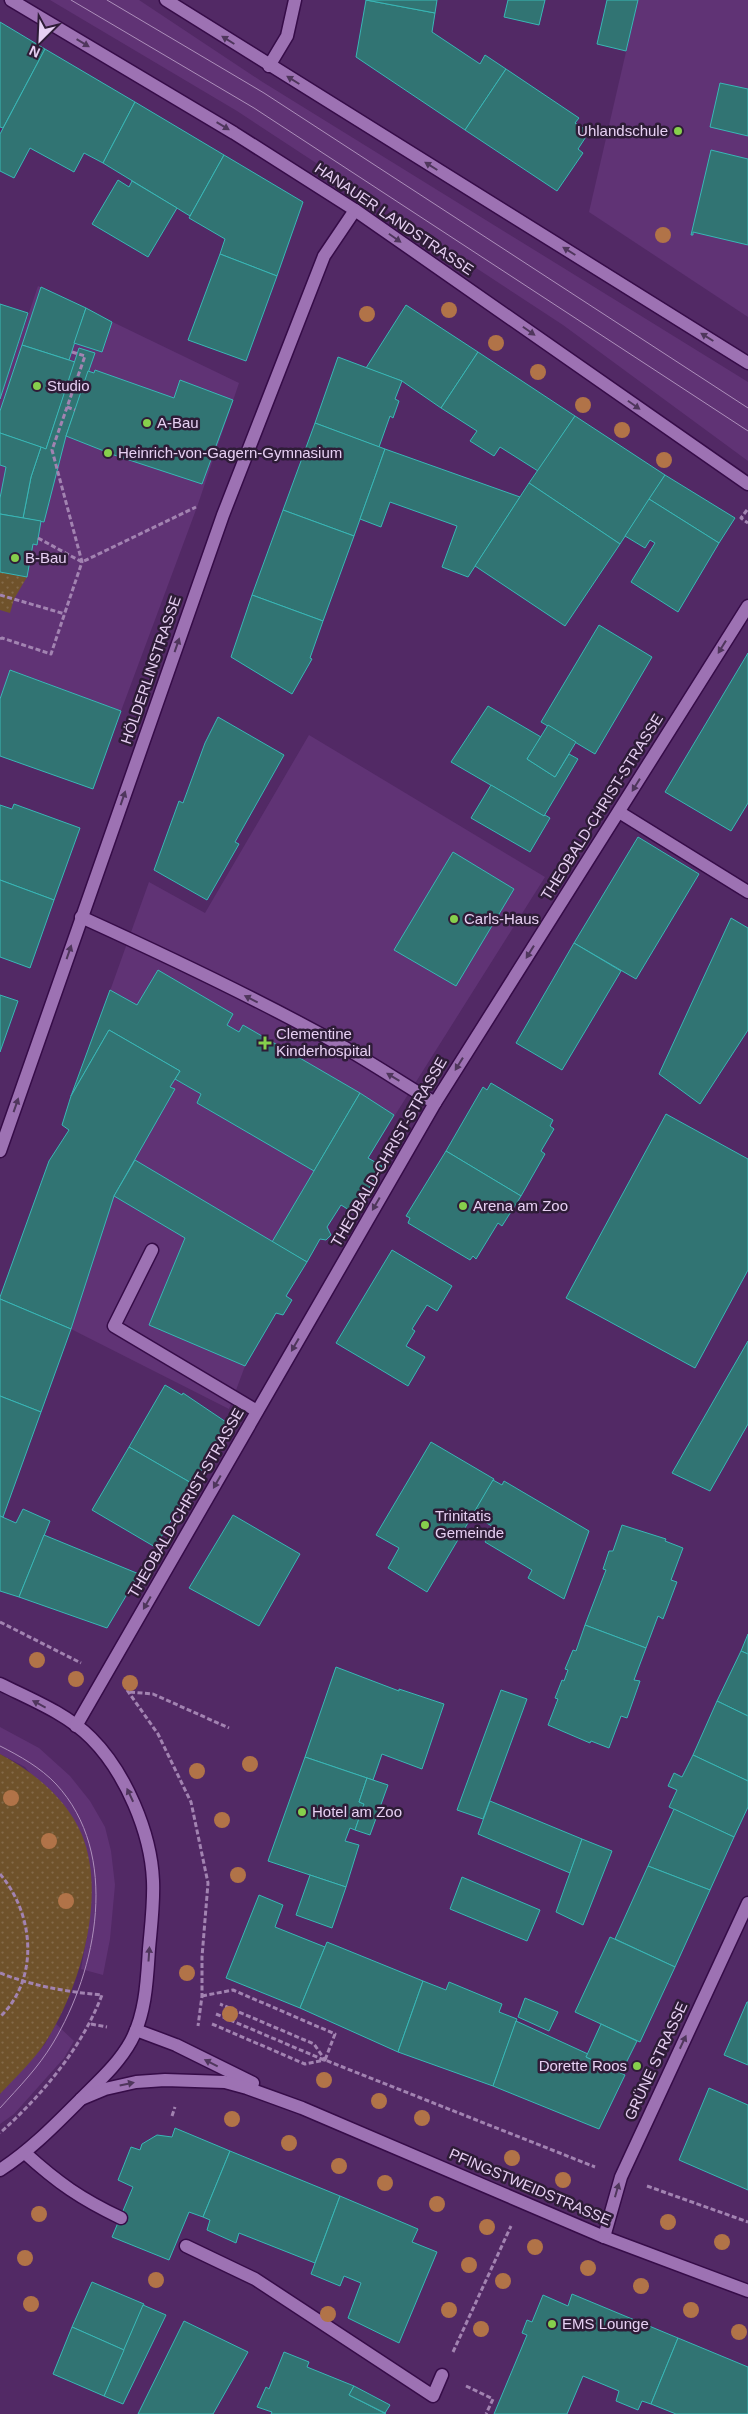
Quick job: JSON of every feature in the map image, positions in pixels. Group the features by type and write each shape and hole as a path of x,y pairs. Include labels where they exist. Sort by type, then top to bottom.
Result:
{"street":[{"name":"HANAUER LANDSTRASSE","path":"11,0 234,133 355,210 748,484"},
{"path":"166,0 748,363"},
{"path":"269,66 287,36 295,0"},
{"name":"HÖLDERLINSTRASSE","path":"0,1151 223,515 324,256 355,210"},
{"name":"THEOBALD-CHRIST-STRASSE","path":"76,1726 434,1103 748,606"},
{"path":"619,812 748,892"},
{"path":"81,917 177,960 298,1023 341,1046 434,1103"},
{"path":"152,1250 114,1326 257,1411"},
{"path":"0,1684 56,1713 76,1726 89,1736 106,1755 126,1787 142,1829 151,1864 153,1892 147,1982 136,2030 114,2066 25,2152 0,2170"},
{"name":"GRÜNE STRASSE","path":"604,2237 624,2169 748,1903"},
{"name":"PFINGSTWEIDSTRASSE","path":"136,2030 176,2045 302,2108"},
{"name":"PFINGSTWEIDSTRASSE","path":"81,2099 105,2089 136,2082 201,2080 225,2082 248,2088 302,2108 604,2237 748,2291"},
{"path":"25,2152 56,2181 88,2203 121,2218"},
{"path":"186,2246 255,2279 433,2396 442,2375"}],"path":[{"path":"0,639 2,638 51,654 82,562 52,450 85,356 72,352"},
{"path":"67,407 75,410"},
{"path":"82,562 197,506 223,515"},
{"path":"747,510 741,518 748,523"},
{"path":"38,538 82,562"},
{"path":"0,595 65,614"},
{"path":"130,1692 153,1694 229,1728"},
{"path":"0,1874 12,1889 25,1918 28,1950 22,1982 7,2010 0,2017"},
{"path":"0,1973 22,1982 72,1992 102,1995 91,2024 68,2059 23,2113 0,2133"},
{"path":"202,1996 232,1990 335,2034 325,2060"},
{"path":"220,2004 314,2044 325,2060"},
{"path":"216,2014 325,2060 595,2167"},
{"path":"212,2024 305,2064 325,2060"},
{"path":"641,2184 748,2222"},
{"path":"442,2375 521,2202"},
{"path":"486,2414 493,2399"}],"shaded area":[{"path":"50,0 139,0 261,81 748,382 748,461 563,325 237,111"},
{"name":"Uhlandschule","path":"638,0 748,0 748,317 589,212"},
{"name":"Heinrich-von-Gagern-Gymnasium","path":"38,286 239,383 197,507 121,711 11,670 0,699 0,399"},
{"path":"0,572 27,577 14,599 10,613 0,610"},
{"name":"Clementine Kinderhospital","path":"309,735 545,877 368,1158 382,1166 354,1213 340,1205 328,1226 331,1235 326,1240 320,1239 287,1296 292,1300 283,1315 276,1313 245,1366 229,1409 71,1329 0,1297 49,1161 69,1130 62,1125 149,882 205,913"},
{"path":"0,1727 39,1748 70,1776 90,1801 105,1827 111,1851 115,1885 110,1939 103,1975 81,1969 87,1935 91,1880 82,1836 25,1767 0,1754"},
{"path":"0,1754 37,1778 68,1810 82,1835 89,1860 92,1886 91,1914 79,1970 58,2021 40,2050 0,2094"},
{"path":"56,2024 74,2041 64,2058 14,2114 0,2124 0,2094 45,2044"}],"building":[{"path":"366,0 435,13 432,32 480,64 485,55 506,69 465,130 356,57"},
{"path":"366,0 437,0 435,13"},
{"path":"508,0 545,0 539,25 504,17"},
{"path":"607,0 638,0 626,51 597,44"},
{"path":"0,22 45,49 3,128 0,127"},
{"path":"45,49 135,102 103,163 84,153 74,172 30,148 14,178 0,171 0,134"},
{"path":"506,69 579,118 575,123 589,132 578,149 583,153 557,191 465,130"},
{"path":"720,83 748,89 748,136 710,127"},
{"path":"135,102 224,155 190,216 103,163"},
{"path":"711,150 748,159 748,245 693,232 693,235 691,235"},
{"path":"224,155 303,202 277,276 220,254 225,239 189,218"},
{"path":"118,180 129,187 132,181 177,208 148,257 92,224"},
{"path":"220,254 277,276 246,361 188,340"},
{"path":"41,287 86,308 69,360 22,345"},
{"path":"0,304 28,313 0,399"},
{"path":"406,305 478,352 441,408 402,381 366,368"},
{"path":"86,308 112,322 102,352 74,343"},
{"name":"Studio","path":"22,345 75,362 46,449 0,433 0,411"},
{"path":"79,348 95,353 66,436 44,522 23,518 31,477 41,447 46,449"},
{"path":"478,352 575,416 538,471 500,447 494,456 470,441 477,431 441,408"},
{"path":"338,357 402,381 395,399 399,401 393,418 390,416 379,447 315,423"},
{"name":"A-Bau","path":"95,370 174,398 180,380 233,400 202,484 114,455 66,436 88,371 94,373"},
{"path":"575,416 665,475 620,544 529,483"},
{"path":"315,423 385,449 354,536 283,510"},
{"path":"0,433 41,447 31,477 23,518 0,514 0,498 6,467 0,465"},
{"path":"385,449 520,497 468,577 442,567 457,526 390,502 381,527 360,519"},
{"path":"665,475 735,518 719,543 649,499"},
{"path":"529,483 620,544 565,626 475,566"},
{"path":"649,499 719,543 678,612 631,582 655,543 650,540 645,548 625,536"},
{"path":"283,510 354,536 323,621 252,595"},
{"name":"B-Bau","path":"0,514 41,521 37,545 33,544 27,577 0,572"},
{"path":"252,595 323,621 310,658 312,659 292,694 231,657"},
{"path":"599,625 652,657 595,754 541,722"},
{"path":"748,653 748,803 731,831 665,792"},
{"path":"10,670 121,711 93,789 0,756 0,699"},
{"path":"488,706 541,737 527,759 555,777 569,754 578,759 544,816 451,762"},
{"path":"218,717 284,755 235,842 239,844 207,900 154,870 179,801 183,803 205,743"},
{"path":"548,725 576,742 555,777 527,759"},
{"path":"491,785 550,818 530,852 471,818"},
{"path":"14,804 80,828 54,900 0,880 0,805 12,809"},
{"path":"638,837 699,874 636,979 574,943"},
{"name":"Carls-Haus","path":"453,852 514,889 456,986 394,950"},
{"path":"0,880 54,900 30,968 0,957"},
{"path":"731,918 748,928 748,1030 700,1104 659,1074"},
{"path":"574,943 621,971 562,1070 516,1043"},
{"path":"158,970 233,1014 227,1025 239,1032 243,1025 360,1093 314,1171 197,1103 201,1094 175,1079 180,1071 109,1030 71,1096 110,990 137,1005"},
{"path":"0,995 18,1001 0,1052"},
{"path":"109,1030 180,1071 170,1087 175,1089 114,1196 71,1329 0,1299 0,1297 49,1161 69,1130 62,1125 71,1096"},
{"path":"491,1083 553,1120 550,1126 554,1129 541,1151 545,1154 521,1196 446,1151 483,1087 487,1090"},
{"path":"360,1093 394,1115 368,1158 382,1166 354,1213 341,1205 327,1227 331,1235 326,1240 320,1239 307,1262 272,1242"},
{"path":"666,1114 748,1159 748,1270 695,1368 566,1298"},
{"name":"Arena am Zoo","path":"446,1151 521,1196 502,1226 498,1223 476,1259 473,1256 470,1260 408,1223 410,1218 406,1216"},
{"path":"135,1160 307,1262 286,1296 292,1300 283,1315 276,1313 245,1366 149,1325 185,1238 114,1196"},
{"path":"392,1250 452,1286 437,1311 427,1305 412,1329 415,1331 406,1346 425,1357 408,1386 336,1343"},
{"path":"0,1299 71,1329 41,1412 0,1396"},
{"path":"748,1341 748,1424 710,1491 672,1473"},
{"path":"165,1385 182,1395 183,1393 229,1424 193,1484 129,1447"},
{"path":"0,1396 41,1412 3,1517 0,1516"},
{"name":"Trinitatis Gemeinde","path":"431,1442 494,1479 427,1592 388,1568 399,1548 376,1535"},
{"path":"129,1447 193,1484 155,1547 92,1510"},
{"path":"493,1480 502,1485 504,1481 589,1531 564,1599 528,1578 532,1570 485,1542 493,1527 473,1514"},
{"path":"23,1509 50,1521 19,1597 0,1591 0,1516 16,1523"},
{"path":"233,1515 300,1554 259,1626 189,1588"},
{"path":"622,1525 666,1539 665,1541 683,1548 671,1580 677,1582 663,1619 658,1616 646,1648 585,1625 606,1570 603,1569 609,1551 613,1551"},
{"path":"44,1535 139,1574 107,1628 19,1597"},
{"path":"585,1625 646,1648 634,1680 640,1681 627,1718 621,1716 609,1748 591,1741 590,1743 548,1725 558,1699 555,1698 568,1670 565,1669 573,1650 576,1651"},
{"path":"748,1634 748,1654 741,1651"},
{"path":"741,1651 748,1654 748,1716 717,1701"},
{"path":"336,1667 399,1691 399,1689 444,1704 422,1769 382,1754 373,1780 305,1757"},
{"path":"501,1690 527,1699 483,1819 457,1810"},
{"path":"717,1701 748,1716 748,1781 693,1755"},
{"path":"693,1755 748,1781 748,1807 734,1837 669,1807 677,1790 668,1786 674,1773 682,1777"},
{"path":"305,1757 367,1778 359,1802 364,1804 355,1830 350,1828 345,1841 359,1845 346,1887 268,1861"},
{"path":"367,1778 388,1785 370,1835 355,1830 364,1804 359,1802"},
{"path":"490,1801 582,1839 570,1873 478,1834"},
{"path":"674,1809 734,1837 710,1890 648,1866"},
{"path":"582,1839 612,1851 583,1925 556,1912"},
{"path":"648,1866 710,1890 675,1967 615,1939"},
{"path":"310,1875 346,1887 332,1928 296,1915"},
{"path":"462,1877 540,1910 527,1941 450,1909"},
{"path":"259,1895 283,1905 275,1927 325,1947 300,2008 226,1978"},
{"path":"610,1937 675,1967 640,2042 575,2012"},
{"path":"327,1942 423,1981 398,2052 300,2008"},
{"path":"423,1981 446,1990 449,1982 502,2004 499,2012 517,2019 493,2086 398,2052"},
{"path":"525,1998 558,2012 549,2031 518,2017"},
{"path":"748,2002 748,2065 724,2055"},
{"path":"516,2021 588,2054 586,2057 625,2075 599,2129 493,2086"},
{"path":"601,2024 637,2041 621,2073 586,2057"},
{"path":"709,2088 748,2105 748,2190 679,2160"},
{"path":"175,2128 230,2151 203,2217 189,2212 169,2260 112,2237 133,2187 118,2180 131,2147 140,2150 142,2144 157,2135 172,2137"},
{"path":"230,2151 340,2196 315,2263 239,2233 236,2243 207,2230 210,2220 203,2217"},
{"path":"340,2196 418,2229 412,2242 437,2252 399,2343 348,2318 361,2283 344,2276 340,2286 311,2274"},
{"path":"92,2282 144,2304 124,2350 72,2327"},
{"path":"572,2294 678,2338 651,2404 642,2401 638,2410 616,2401 619,2391 583,2376 567,2414 494,2414 527,2335 522,2333 527,2320 532,2322 543,2295 568,2306"},
{"path":"143,2305 166,2315 123,2404 104,2396"},
{"path":"184,2321 248,2352 213,2414 138,2414"},
{"path":"72,2327 124,2350 104,2396 53,2374"},
{"path":"678,2338 748,2367 748,2414 676,2414 651,2404"},
{"path":"284,2352 309,2362 307,2367 354,2386 349,2395 386,2414 271,2414 272,2412 257,2407 266,2387 269,2389"},
{"path":"354,2386 390,2405 385,2413 349,2395"}],"tram line":[{"path":"71,0 254,108 748,431"},
{"path":"107,0 264,93 748,408"},
{"path":"0,1746 30,1763 56,1784 76,1812 89,1844 95,1877 95,1912 90,1947 81,1982 68,2014 41,2061 0,2108"}],"place":[{"name":"Uhlandschule","path":"678,131"},
{"name":"Studio","path":"37,386"},
{"name":"A-Bau","path":"147,423"},
{"name":"Heinrich-von-Gagern-Gymnasium","path":"108,453"},
{"name":"B-Bau","path":"15,558"},
{"name":"Carls-Haus","path":"454,919"},
{"name":"Clementine Kinderhospital","path":"265,1043"},
{"name":"Arena am Zoo","path":"463,1206"},
{"name":"Trinitatis Gemeinde","path":"425,1525"},
{"name":"Hotel am Zoo","path":"302,1812"},
{"name":"Dorette Roos","path":"637,2066"},
{"name":"EMS Lounge","path":"552,2324"}]}
